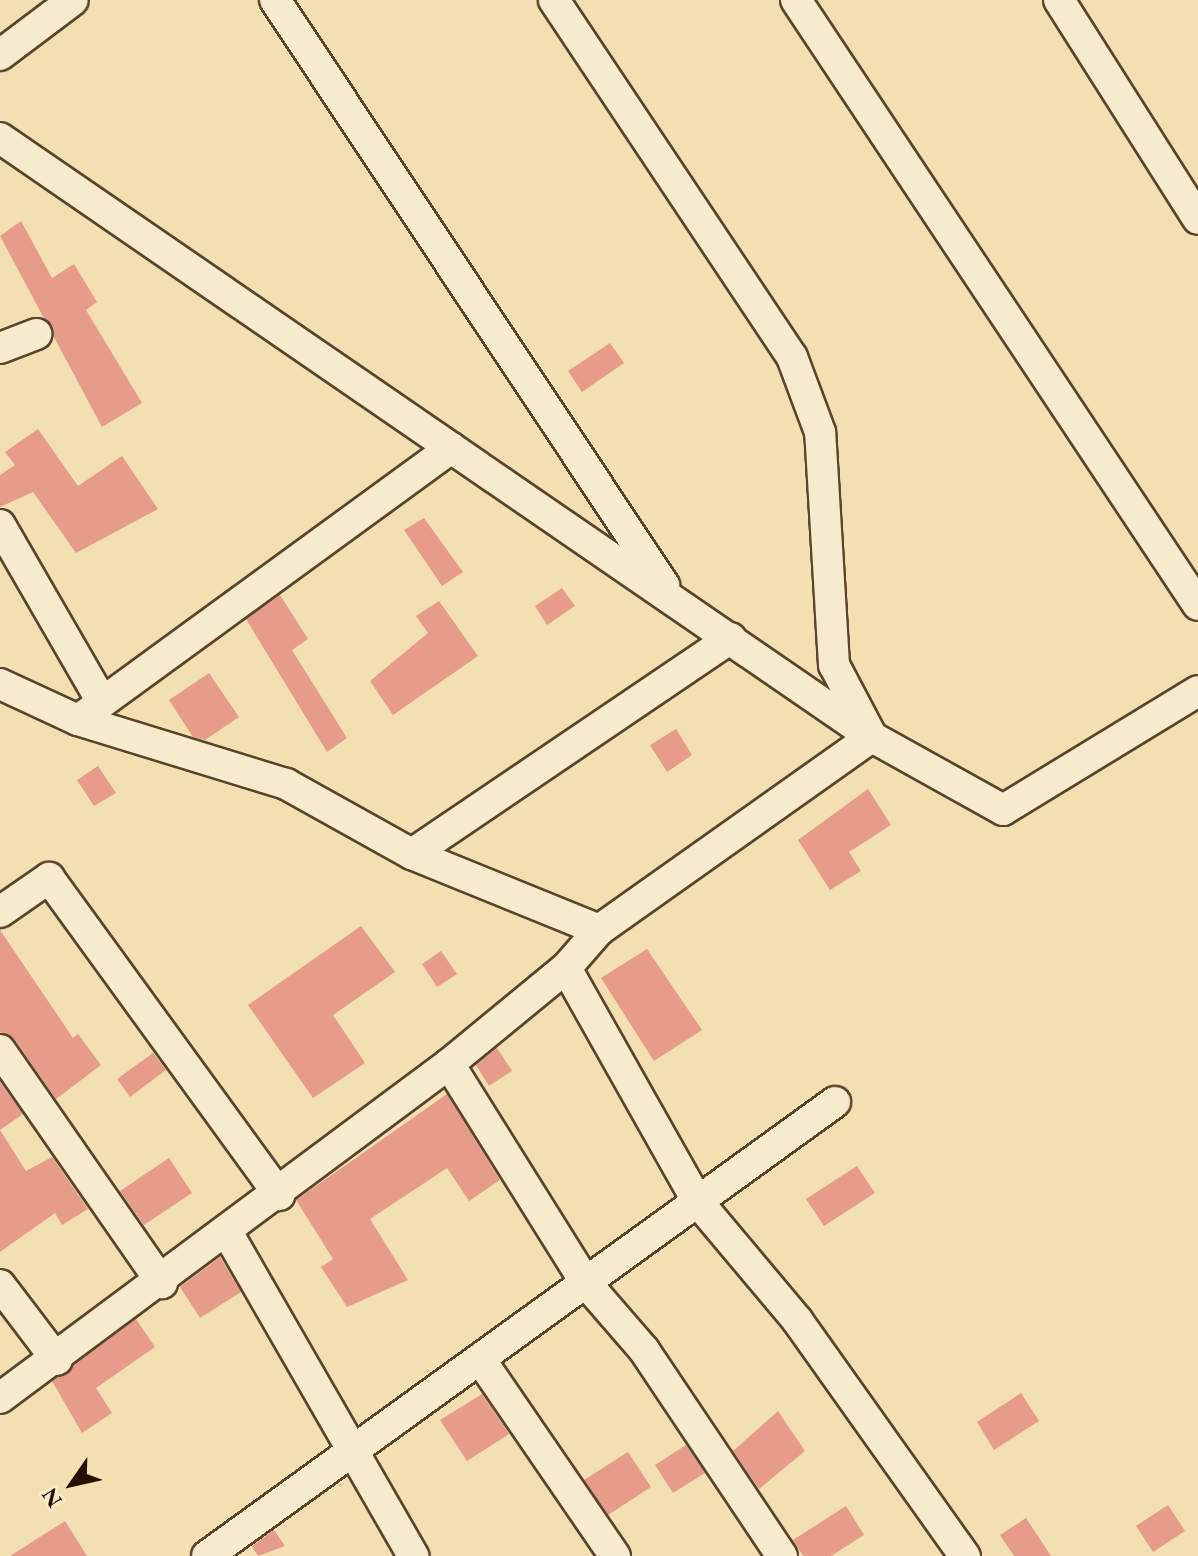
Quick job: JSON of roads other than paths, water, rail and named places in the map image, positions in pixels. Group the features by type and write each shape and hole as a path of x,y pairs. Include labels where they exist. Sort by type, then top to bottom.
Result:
{"street":[{"path":"0,55 31,11 73,0"},
{"path":"275,0 673,598"},
{"path":"554,0 792,357 820,432 834,665 872,737"},
{"path":"796,0 1198,605"},
{"path":"1059,0 1198,219"},
{"path":"0,138 872,737 1003,810 1198,691"},
{"path":"0,348 36,334"},
{"path":"78,720 101,700 451,448"},
{"path":"0,525 101,700"},
{"path":"412,854 731,638"},
{"path":"0,684 78,720 286,784 412,854 599,930"},
{"path":"0,1398 162,1283 449,1064 566,968 599,930 872,737"},
{"path":"0,912 49,878 279,1195"},
{"path":"566,968 698,1202 797,1320 965,1556"},
{"path":"0,1050 162,1283"},
{"path":"449,1064 586,1283 644,1350 782,1556"},
{"path":"227,1550 355,1451 835,1102"},
{"path":"227,1232 413,1556"},
{"path":"0,1285 57,1360"},
{"path":"480,1359 615,1556"}]}
